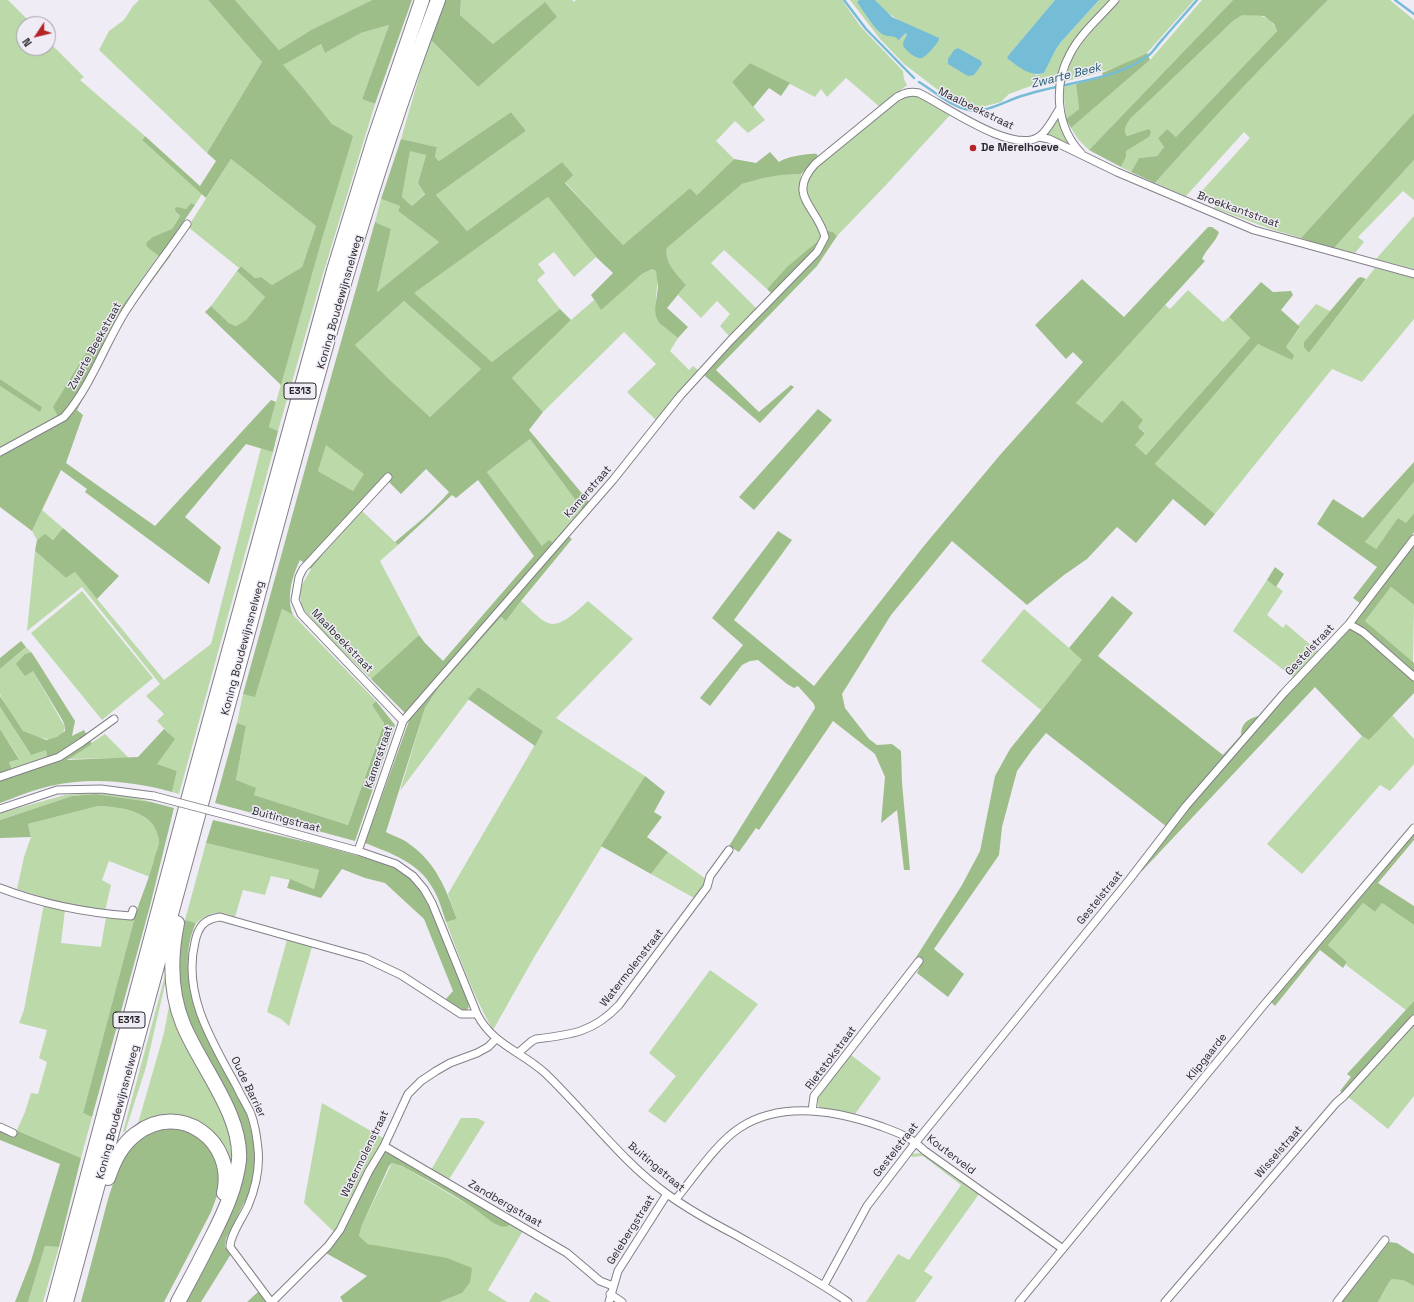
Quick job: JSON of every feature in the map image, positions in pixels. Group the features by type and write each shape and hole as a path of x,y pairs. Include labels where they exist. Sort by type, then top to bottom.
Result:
{"highway":[{"name":"Koning Boudewijnsnelweg","path":"54,1302 194,778 334,270 374,140 422,0"},
{"name":"Koning Boudewijnsnelweg","path":"66,1302 292,467 347,273 388,142 438,0"},
{"path":"178,1302 224,1213 235,1183 239,1160 239,1149 235,1130 228,1110 187,1034 176,1003 172,960 174,937 183,895 179,884"},
{"path":"87,1221 100,1201 113,1164 119,1152 135,1135 143,1129 166,1122 181,1123 198,1129 211,1139 217,1147 224,1162 226,1176 225,1191 215,1219 171,1302"}],"street":[{"path":"1039,137 1060,108 1059,91 1062,71 1070,53 1083,35 1115,0"},
{"name":"Maalbeekstraat","path":"815,164 897,97 909,92 923,95 958,115 1008,138 1022,141 1039,137"},
{"name":"Broekkantstraat","path":"1060,108 1066,130 1084,156"},
{"name":"Broekkantstraat","path":"1039,137 1049,139 1117,172 1254,230 1414,274"},
{"name":"Kamerstraat","path":"358,851 403,721 613,480 680,396 730,341 817,252 825,237 823,229 807,204 803,194 803,185 807,172 815,164"},
{"name":"Zwarte Beekstraat","path":"0,452 64,417 72,408 84,389 126,311 187,224"},
{"name":"Maalbeekstraat","path":"388,477 304,569 299,577 295,600 301,614 403,721"},
{"name":"Gestelstraat","path":"824,1285 867,1206 916,1142 1129,880 1186,806 1284,693 1349,624 1414,539"},
{"path":"1349,624 1363,632 1414,678"},
{"path":"0,777 58,757 114,719"},
{"name":"Buitingstraat","path":"0,809 57,790 101,789 154,796 358,851 396,864 413,876 424,888 432,903 477,1014 484,1026 496,1039 544,1072 629,1162 667,1194 694,1212 824,1285 848,1302"},
{"name":"Klipgaarde","path":"1019,1302 1263,1006 1414,828"},
{"name":"Watermolenstraat","path":"518,1054 532,1041 581,1032 610,1015 706,887 710,876 729,850"},
{"path":"0,888 41,901 77,910 131,916 133,910"},
{"name":"Oude Barrier","path":"271,1302 230,1247 231,1240 248,1205 253,1190 257,1172 258,1151 256,1133 251,1114 207,1030 194,991 192,972 193,948 199,927 212,918 220,917 365,958 401,975 461,1014 477,1014"},
{"name":"Rietstokstraat","path":"812,1111 814,1096 919,961"},
{"name":"Wisselstraat","path":"1165,1302 1336,1103 1414,1019"},
{"name":"Watermolenstraat","path":"271,1302 328,1246 340,1230 384,1146 404,1100 410,1091 421,1081 439,1069 477,1053 488,1047 496,1039"},
{"path":"676,1199 719,1146 740,1127 768,1115 786,1112 812,1111"},
{"name":"Kouterveld","path":"812,1111 857,1118 907,1136 1063,1249"},
{"path":"0,1127 13,1133"},
{"name":"Zandbergstraat","path":"384,1146 567,1253 600,1281 613,1286"},
{"name":"Gelebergstraat","path":"609,1302 610,1294 618,1271 667,1194"},
{"path":"1337,1302 1385,1240"},
{"path":"610,1294 622,1302"}],"green space":[{"path":"0,0 8,0 24,16 16,16 16,56 56,56 56,49 84,77 80,80 145,136 142,140 202,194 195,205 191,203 186,209 178,207 176,212 180,216 172,229 147,247 159,255 118,312 120,315 106,339 97,335 59,418 0,450 0,386 39,411 42,407 0,379"},
{"path":"139,0 208,0 262,62 207,153 99,50 109,31 124,20"},
{"path":"208,0 235,0 279,50 311,30 372,0 412,0 375,104 362,99 389,25 361,33 325,53 321,44 283,65 332,124 353,136 281,385 205,312 211,306 229,323 236,326 246,320 265,297 237,271 241,266 255,278 261,277 272,285 302,267 316,226 231,159 206,198 142,140 145,136 200,186 216,161 207,153 262,62"},
{"path":"235,0 372,0 311,30 279,50"},
{"path":"446,0 461,0 460,15 493,44 545,2 557,17 478,87 430,39"},
{"path":"461,0 572,0 574,2 576,0 842,0 861,27 903,71 904,79 907,85 880,107 846,78 827,97 821,89 815,97 750,63 732,82 765,120 748,133 735,121 716,141 734,159 697,195 690,188 623,245 565,182 562,162 467,231 436,195 526,131 511,112 439,161 435,157 437,147 401,139 430,39 478,87 545,2 493,44 460,15"},
{"path":"850,0 859,0 857,2 869,20 883,34 901,39 906,33 907,35 903,43 911,52 921,58 900,21 886,12 875,0 1055,0 1007,57 1037,75 1044,73 1061,42 1099,0 1113,0 1087,29 1058,84 1036,84 1009,94 1001,102 981,107 960,104 938,90 904,64 880,39"},
{"path":"1120,0 1194,0 1147,53 1117,67 1063,82 1073,52"},
{"path":"1202,0 1233,0 1089,150 1078,139 1071,128 1150,60"},
{"path":"1233,0 1328,0 1240,90 1155,183 1131,172 1139,158 1157,156 1164,147 1158,138 1167,129 1176,137 1277,31 1274,24 1264,16 1242,15 1233,21 1130,119 1125,130 1127,136 1149,129 1151,132 1149,137 1126,151 1126,157 1121,167 1089,150"},
{"path":"1328,0 1390,0 1414,20 1414,113 1301,238 1268,228 1214,208 1218,202 1200,193 1250,138 1244,132 1186,196 1155,183 1240,90"},
{"path":"1241,15 1267,18 1271,21 1277,31 1176,137 1167,129 1158,138 1164,147 1157,156 1139,158 1131,172 1121,167 1126,157 1125,151 1149,137 1136,133 1127,136 1125,130 1130,119"},
{"path":"389,25 362,99 375,104 322,277 278,431 269,427 324,232 332,124 304,89 282,65 321,44 325,53 361,33"},
{"path":"1147,53 1150,60 1071,128 1066,119 1079,109 1076,84 1103,77 1102,73"},
{"path":"750,63 790,83 781,96 769,88 753,107 732,82"},
{"path":"1076,84 1079,109 1066,119 1063,87"},
{"path":"916,95 951,114 837,236 833,232 828,231 809,200 807,194 806,181 809,174 900,98"},
{"path":"511,112 526,131 436,195 467,231 562,162 573,175 565,183 623,245 690,188 697,195 734,159 756,163 770,152 779,162 792,157 808,154 817,154 818,158 801,174 764,178 742,184 667,248 667,259 669,263 686,285 667,308 688,327 678,338 659,323 656,316 655,309 658,287 656,271 652,269 642,274 601,310 591,295 613,273 596,257 548,197 414,293 492,362 560,309 571,320 512,378 543,412 529,430 590,503 583,510 530,439 487,472 542,546 549,540 553,543 564,533 572,539 506,621 501,617 439,687 425,708 386,832 403,840 418,850 433,867 449,897 457,919 446,922 434,891 426,878 419,871 403,859 365,843 410,718 371,679 419,635 443,661 534,556 478,480 456,498 452,495 398,545 395,542 430,512 449,492 426,469 401,494 388,481 338,533 340,534 311,569 300,560 290,594 293,615 282,609 255,697 243,694 375,222 391,229 377,292 439,242 398,211 400,206 381,199 401,139 437,147 435,157 439,161","holes":["410,151 426,155 418,183 425,194 412,206 402,197","404,301 481,369 430,417 355,345","326,445 364,474 353,491 318,471"]},
{"path":"1414,113 1414,160 1333,249 1301,238"},
{"path":"1057,119 1059,119 1071,147 1048,135 1047,133"},
{"path":"410,150 426,155 418,183 425,193 412,206 402,197"},
{"path":"231,159 316,226 302,267 272,285 261,277 255,278 241,266 239,268 188,227"},
{"path":"1414,160 1414,200 1403,191 1358,237 1364,242 1355,253 1333,249"},
{"path":"801,174 800,195 817,222 822,238 788,267 767,289 724,250 711,263 757,309 730,337 720,326 730,314 717,301 701,318 678,295 686,285 669,263 667,259 667,248 742,184 764,178"},
{"path":"548,197 596,257 574,277 554,252 538,264 545,273 537,280 560,309 492,362 413,293"},
{"path":"381,199 400,206 398,211 439,242 377,292 391,229 375,222"},
{"path":"191,203 195,205 164,250 171,255 124,319 117,313 159,256 147,247 146,243 153,237 172,229 180,216 176,212 175,208 178,207 186,209"},
{"path":"1414,216 1414,269 1376,259"},
{"path":"1208,227 1212,227 1219,232 1202,259 1205,261 1076,403 1102,423 1122,400 1143,420 1138,427 1145,433 1135,445 1146,455 1250,338 1229,317 1261,282 1273,292 1291,291 1293,295 1281,310 1300,327 1286,347 1294,355 1292,360 1258,344 1155,464 1215,514 1205,526 1173,499 1136,543 1117,527 1087,559 1064,575 1027,605 952,541 891,615 842,694 845,708 869,739 877,745 892,744 901,751 902,783 910,870 904,870 897,810 881,823 885,777 875,754 833,721 759,830 756,828 739,852 729,846 815,708 814,704 798,686 794,688 787,684 758,660 750,661 742,665 710,706 700,698 743,645 712,618 778,531 792,540 734,620 814,686 923,547 1000,455 1083,362 1073,352 1066,359 1035,325 1082,279 1124,317"},
{"path":"828,231 833,232 837,236 817,266 716,370 759,412 791,385 794,387 760,423 698,370 772,294 767,289 787,267"},
{"path":"1375,268 1414,278 1414,319 1362,382 1332,369 1215,514 1155,464 1258,344 1294,355 1286,347 1300,328 1298,325 1316,304 1330,311 1304,342 1309,353"},
{"path":"652,269 656,271 657,275 656,303 659,323 678,338 670,351 689,370 693,366 698,370 657,421 627,392 656,364 624,332 543,412 512,378 571,320 594,300 601,309 642,274"},
{"path":"237,271 265,297 246,320 236,326 229,323 211,306"},
{"path":"1361,277 1366,279 1309,353 1304,347 1304,342 1358,278"},
{"path":"1188,290 1223,322 1229,317 1250,338 1146,455 1135,445 1145,432 1138,427 1122,400 1102,423 1076,403 1165,305 1170,309"},
{"path":"404,301 481,369 430,417 355,345"},
{"path":"97,335 113,342 77,410 83,415 66,463 155,526 271,400 276,402 269,427 278,431 273,452 246,444 185,517 221,547 209,584 85,492 87,489 61,470 32,531 0,507 0,455 59,418 53,407"},
{"path":"0,379 42,407 40,412 0,386"},
{"path":"818,409 832,420 754,510 739,497"},
{"path":"530,439 583,510 553,543 542,546 487,472"},
{"path":"326,444 365,474 353,491 318,471"},
{"path":"261,448 273,452 179,794 172,792 177,771 156,764 174,739 157,721 164,714 146,696 160,684 82,587 27,631 35,551 66,578 75,572 164,680 211,644"},
{"path":"1414,462 1414,482 1365,542 1376,549 1398,518 1406,523 1414,513 1414,532 1361,604 1353,598 1377,567 1317,524 1333,499 1363,518"},
{"path":"1414,482 1414,513 1406,523 1398,519 1375,550 1365,542"},
{"path":"42,510 63,528 53,540 45,535 37,540 32,531"},
{"path":"361,510 398,545 380,561 419,635 371,679 327,636 304,610 301,604 300,594 302,585 311,569"},
{"path":"63,528 119,576 97,599 75,572 66,578 35,551 37,540 45,534 53,540"},
{"path":"1414,544 1414,605 1391,587 1365,621 1414,663 1414,693 1369,740 1362,736 1315,687 1142,871 1140,869 1171,830 1046,733 1017,771 1002,827 999,855 934,949 964,974 948,997 917,973 920,967 913,962 962,885 980,851 995,776 1010,749 1082,660 1069,648 1112,596 1133,613 1098,656 1223,755 1241,735 1245,722 1258,716 1263,720 1349,629"},
{"path":"1275,567 1284,574 1276,587 1267,580"},
{"path":"1267,580 1283,591 1267,615 1283,628 1286,624 1319,652 1294,678 1233,631"},
{"path":"1391,587 1414,605 1413,663 1365,621"},
{"path":"82,591 153,678 102,720 31,633"},
{"path":"521,601 541,619 553,624 564,621 588,601 633,639 556,718 645,776 536,954 493,1030 473,990 446,922 457,919 448,894 543,731 478,687 400,791 425,708 439,687 501,617 506,621"},
{"path":"282,609 293,615 376,701 372,705 384,722 348,825 254,795 236,780 246,726 237,723 243,694 255,696"},
{"path":"1024,609 1083,660 1041,710 981,661"},
{"path":"21,641 26,647 0,669 0,658"},
{"path":"26,647 31,652 25,654 33,671 65,727 60,736 56,738 46,739 24,732 0,694 0,669"},
{"path":"31,652 75,721 72,736 84,730 92,744 67,760 138,757 164,729 175,739 157,764 177,771 172,792 126,783 96,781 80,782 50,786 0,803 0,729 19,759 9,762 14,775 48,764 46,750 31,755 0,707 0,696 23,731 46,740 57,737 65,731 63,721 33,671 25,676 16,664 25,654"},
{"path":"478,687 543,731 535,746 468,699"},
{"path":"376,701 395,725 355,841 215,803 237,723 246,726 236,780 256,788 254,795 348,825 384,723 372,705"},
{"path":"0,707 30,754 46,749 47,758 12,769 9,762 19,758 0,729"},
{"path":"1392,715 1414,739 1414,764 1390,791 1380,785 1302,874 1267,844 1362,736 1369,740"},
{"path":"105,734 129,758 67,759"},
{"path":"645,776 665,792 654,812 662,817 647,837 668,852 651,874 601,846"},
{"path":"95,793 123,794 151,802 96,794 72,796 0,820 0,813 65,795"},
{"path":"96,794 151,802 174,808 150,906 92,1117 83,1113 134,920 158,846 159,841 156,831 151,823 136,813 117,808 98,806 28,824 31,837 0,838 0,820 72,796"},
{"path":"98,806 127,810 145,817 152,823 157,831 159,841 150,877 109,861 102,880 111,885 105,911 61,903 17,889 24,857 31,837 28,824"},
{"path":"213,820 315,844 384,863 396,868 412,880 431,910 467,999 469,1006 468,1009 465,1011 460,1010 445,1000 453,991 424,919 385,883 365,878 342,869 321,898 287,888 290,879 314,889 319,870 206,843"},
{"path":"1409,829 1414,834 1414,840 1378,883 1414,906 1414,925 1382,903 1375,912 1363,903 1328,945 1347,962 1343,968 1320,950 1275,1006 1271,1002 1267,1007 1260,1003"},
{"path":"206,843 319,870 314,889 290,880 271,876 265,895 243,890 235,917 224,913 215,913 206,916 196,923 185,920"},
{"path":"668,852 706,879 702,889 694,898 651,874"},
{"path":"1363,903 1375,912 1382,903 1414,925 1414,1001 1406,1010 1346,965 1347,962 1328,945"},
{"path":"44,904 65,910 61,943 101,947 106,917 134,920 83,1113 92,1117 81,1158 17,1130 31,1093 38,1094 47,1062 39,1058 47,1030 19,1023 24,1010"},
{"path":"185,920 196,923 192,932 188,953 188,974 194,1005 245,1108 255,1144 254,1173 251,1189 226,1239 225,1247 231,1254 201,1302 184,1302 236,1199 242,1177 243,1141 237,1116 230,1099 197,1037 184,1004 180,981 179,950"},
{"path":"287,940 312,947 289,1026 281,1019 267,1012"},
{"path":"710,970 758,1004 665,1123 648,1111 676,1076 649,1053"},
{"path":"168,971 146,1067 125,1132 123,1132 166,972"},
{"path":"170,1001 220,1103 233,1139 233,1172 218,1139 201,1123 188,1118 137,1127 164,1033"},
{"path":"1414,1001 1414,1026 1347,1096 1340,1091 1351,1077 1347,1074"},
{"path":"1414,1026 1414,1096 1388,1129 1347,1096"},
{"path":"851,1055 881,1078 855,1114 822,1109 818,1106 818,1097"},
{"path":"322,1103 385,1139 336,1234 304,1203"},
{"path":"461,1118 477,1118 485,1122 448,1181 431,1170"},
{"path":"0,1123 81,1158 59,1247 45,1246 28,1302 15,1302 31,1261 60,1164 0,1140"},
{"path":"173,1127 195,1133 213,1151 219,1169 218,1193 211,1212 164,1302 81,1302 108,1199 122,1162 128,1152 143,1137"},
{"path":"385,1152 510,1223 508,1226 500,1226 487,1219 458,1198 402,1166 392,1163 389,1166 362,1225 359,1236 368,1244 447,1258 472,1268 470,1282 462,1293 440,1302 343,1302 340,1297 367,1276 324,1252 382,1154"},
{"path":"911,1154 925,1154 979,1194 924,1271 933,1277 915,1302 866,1302 898,1254 909,1260 961,1185 923,1156 912,1157"},
{"path":"392,1163 402,1166 470,1206 499,1226 510,1223 524,1229 488,1290 507,1302 440,1302 462,1293 385,1248 368,1244 359,1236 362,1225"},
{"path":"1389,1242 1397,1243 1414,1254 1414,1286 1403,1280 1392,1279 1378,1302 1342,1302"},
{"path":"45,1246 59,1247 43,1302 28,1302"},
{"path":"1397,1278 1414,1286 1414,1302 1378,1302 1389,1282 1392,1279"},
{"path":"259,1291 266,1302 247,1302"},
{"path":"535,1292 551,1302 529,1302"}],"water":[{"path":"859,0 875,0 892,17 939,38 939,40 924,57 920,58 914,56 903,44 907,35 906,33 899,40 895,37 886,36 881,33 873,25 857,2"},
{"path":"1055,0 1099,0 1061,42 1044,73 1034,74 1016,65 1007,57"},
{"path":"958,48 981,61 982,64 974,75 968,76 948,64 948,59 954,50"}],"waterway":[{"name":"Zwarte Beek","path":"844,0 866,29 914,78"},
{"name":"Zwarte Beek","path":"919,82 956,106 969,110 984,110 1018,97 1105,76 1136,64 1153,52 1197,0"},
{"name":"Zwarte Beek","path":"1395,0 1414,14"}],"place":[{"name":"De Merelhoeve","path":"973,148"}]}
